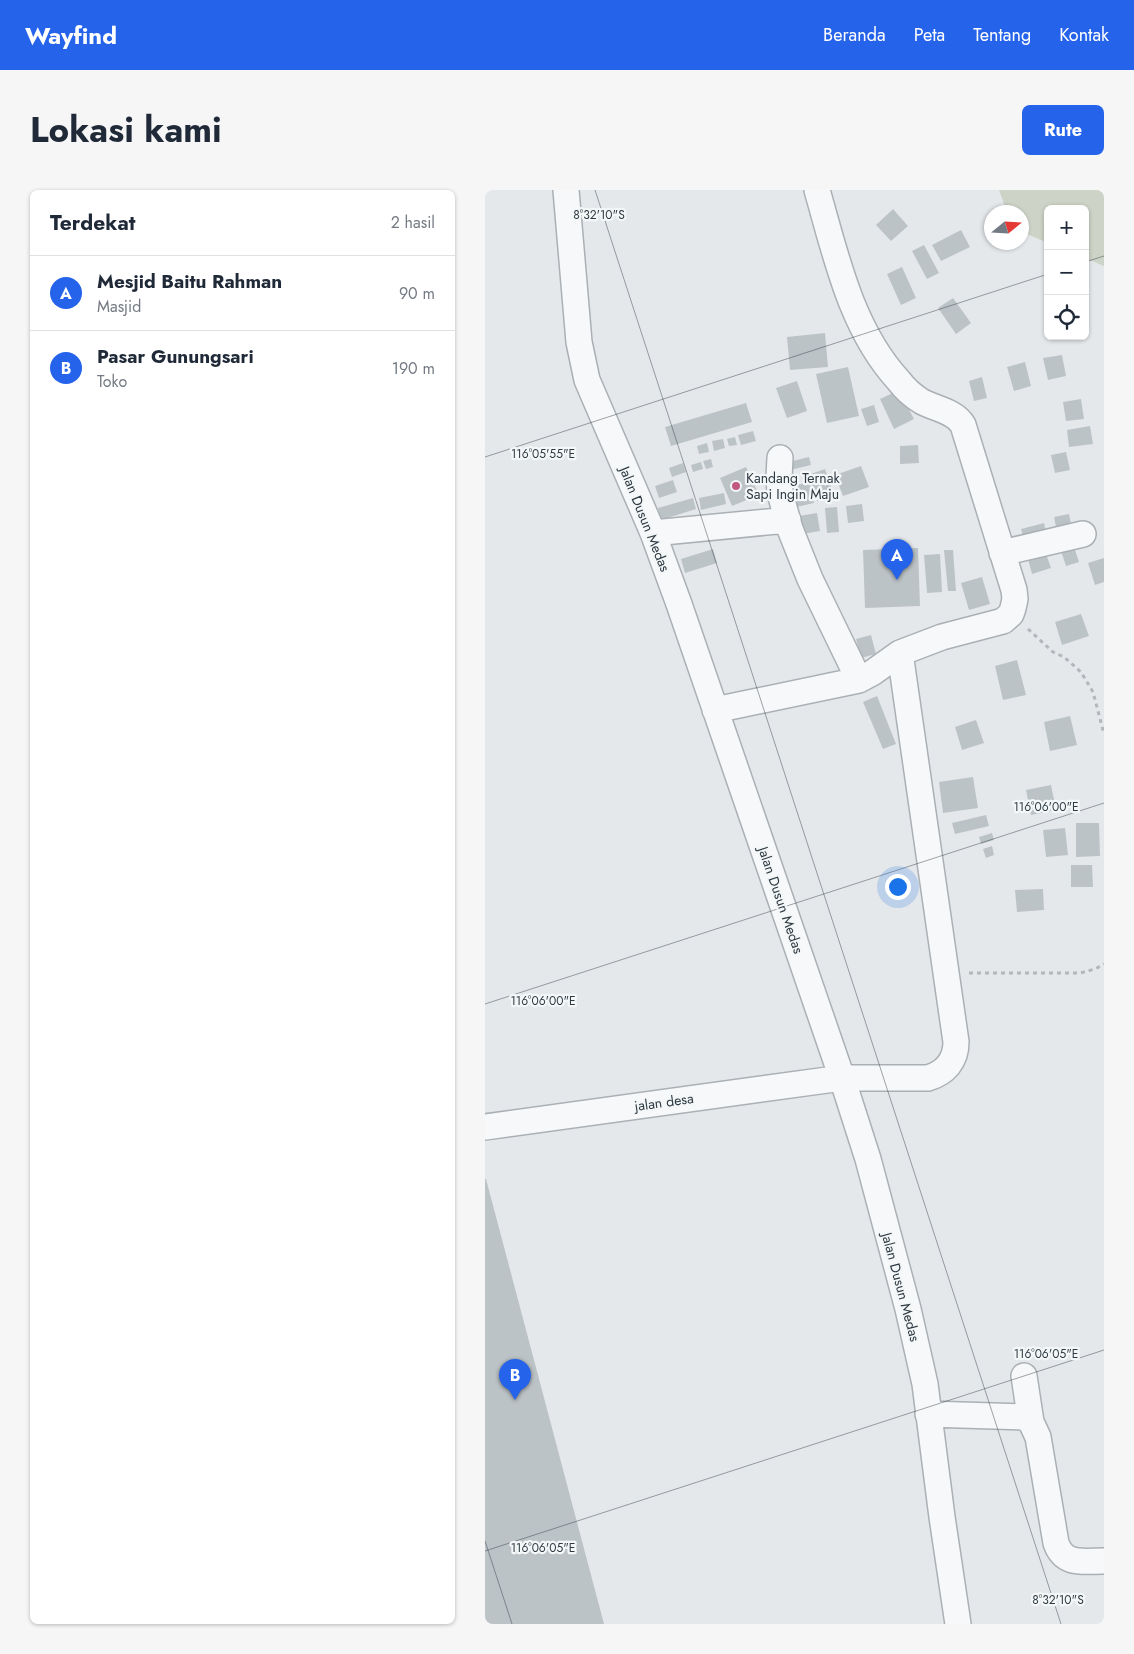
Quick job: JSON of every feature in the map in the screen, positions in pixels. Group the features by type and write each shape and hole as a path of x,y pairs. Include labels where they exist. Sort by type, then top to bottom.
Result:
{"street":[{"name":"Jalan Dusun Medas","path":"565,190 579,342 587,380 653,532 843,1078 867,1159 908,1309 923,1377 941,1517 958,1624"},
{"path":"715,710 859,680 900,653 942,637 999,623 1011,614 1015,604 1015,595 963,425 956,416 934,408 908,391 897,379 869,338 848,294 817,190"},
{"path":"781,458 780,493 788,520 810,580 859,680"},
{"path":"653,532 788,520"},
{"path":"1002,553 1083,534"},
{"name":"jalan desa","path":"485,1127 843,1078 928,1078 947,1068 956,1048 900,653"},
{"path":"1024,1376 1031,1422 1038,1437 1056,1543 1059,1551 1069,1560 1104,1561"},
{"path":"928,1414 1024,1417 1031,1422"}],"path":[{"path":"1011,614 1053,652 1064,657 1081,672 1093,692 1104,734"},
{"path":"945,966 965,973 1080,973 1095,969 1104,964"}],"shaded area":[{"path":"999,190 1104,190 1104,266 1089,260 1089,205 1044,205 1044,241 1029,235 1029,205 1004,205"}],"building":[{"path":"893,209 908,226 891,241 876,225"},
{"path":"961,230 970,247 941,261 932,245"},
{"path":"924,245 939,273 927,279 912,251"},
{"path":"902,267 916,298 901,305 887,274"},
{"path":"953,298 971,323 956,334 938,308"},
{"path":"825,333 828,367 790,370 787,337"},
{"path":"1062,355 1066,376 1048,380 1043,358"},
{"path":"1025,362 1031,386 1014,391 1007,367"},
{"path":"848,367 859,416 827,423 816,374"},
{"path":"982,377 987,398 974,401 969,381"},
{"path":"797,381 807,411 787,418 776,388"},
{"path":"899,390 914,419 894,429 880,399"},
{"path":"1081,399 1084,419 1066,421 1063,402"},
{"path":"746,403 752,422 671,446 665,427"},
{"path":"874,405 879,422 867,426 861,409"},
{"path":"1090,426 1093,444 1069,447 1067,430"},
{"path":"753,431 756,441 741,445 738,435"},
{"path":"735,437 737,445 729,446 727,439"},
{"path":"723,439 725,448 714,451 712,441"},
{"path":"707,443 709,452 699,454 697,446"},
{"path":"918,445 919,463 900,464 900,446"},
{"path":"1066,452 1070,470 1055,473 1051,455"},
{"path":"809,457 811,465 786,471 784,463"},
{"path":"711,459 713,467 706,469 703,461"},
{"path":"701,462 703,469 693,472 691,465"},
{"path":"683,463 686,472 672,477 669,468"},
{"path":"861,466 869,487 843,496 835,475"},
{"path":"746,467 759,495 732,506 720,478"},
{"path":"825,469 834,495 817,501 808,475"},
{"path":"673,480 677,492 659,498 655,486"},
{"path":"810,482 814,503 792,508 787,487"},
{"path":"724,493 726,504 701,510 699,498"},
{"path":"693,498 696,509 661,520 658,508"},
{"path":"862,504 864,521 848,523 846,506"},
{"path":"837,507 839,532 827,533 825,508"},
{"path":"817,513 820,531 802,534 799,516"},
{"path":"1069,514 1073,534 1058,537 1054,517"},
{"path":"1044,523 1047,537 1025,543 1021,529"},
{"path":"1074,547 1079,562 1066,566 1061,551"},
{"path":"918,548 920,606 865,608 863,550"},
{"path":"713,549 717,563 685,573 681,559"},
{"path":"944,550 953,550 956,591 948,591"},
{"path":"940,554 942,592 927,593 924,555"},
{"path":"1046,554 1051,568 1032,574 1028,559"},
{"path":"1104,558 1104,582 1095,585 1088,563"},
{"path":"982,577 990,604 969,610 961,583"},
{"path":"1081,614 1089,636 1062,645 1055,622"},
{"path":"871,635 876,654 861,658 856,639"},
{"path":"1017,660 1026,695 1003,700 995,666"},
{"path":"877,696 896,744 883,749 863,702"},
{"path":"1070,716 1077,745 1050,751 1044,722"},
{"path":"976,720 984,743 962,750 955,727"},
{"path":"973,777 978,808 943,813 939,782"},
{"path":"1051,785 1056,810 1031,815 1026,790"},
{"path":"986,815 989,826 955,834 952,823"},
{"path":"1076,823 1099,823 1100,856 1076,857"},
{"path":"1065,828 1068,855 1046,857 1043,830"},
{"path":"992,833 994,840 981,844 979,837"},
{"path":"992,846 994,855 986,858 983,849"},
{"path":"1071,865 1092,865 1093,887 1071,887"},
{"path":"1043,889 1044,910 1017,912 1015,890"},
{"path":"486,1179 604,1624 485,1624"}],"place":[{"name":"Kandang Ternak Sapi Ingin Maju","path":"736,486"},
{"name":"Mesjid Baitu Rahman","path":"897,580"},
{"name":"Pasar Gunungsari","path":"515,1400"}]}
